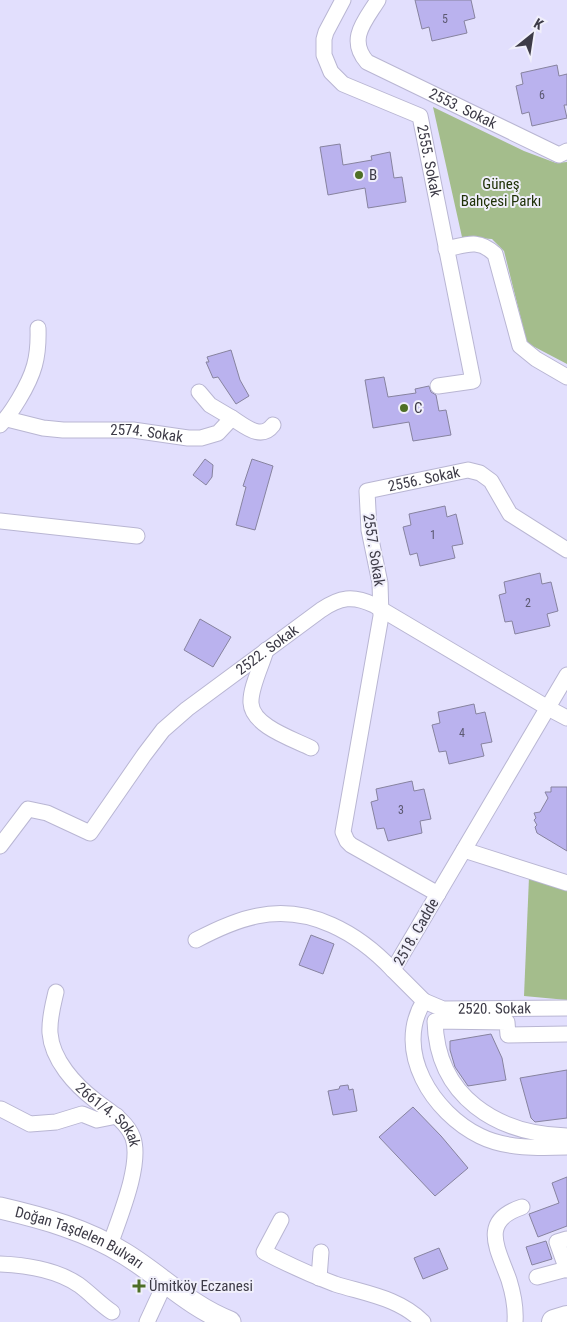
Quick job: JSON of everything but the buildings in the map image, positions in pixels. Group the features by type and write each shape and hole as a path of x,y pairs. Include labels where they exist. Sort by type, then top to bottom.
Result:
{"main road":[{"path":"554,1322 567,1318"}],"street":[{"name":"2555. Sokak","path":"343,0 324,39 323,47 331,72 343,84 420,116 473,381 438,386"},
{"name":"2553. Sokak","path":"378,0 358,36 358,47 367,62 563,153"},
{"path":"446,249 475,243 486,247 495,254 520,346 530,355 567,377"},
{"path":"3,422 33,373 39,346 38,328"},
{"path":"200,392 210,405 259,433 265,432 273,425"},
{"name":"2574. Sokak","path":"3,422 63,430 133,430 188,438 201,438 218,433 232,418"},
{"name":"2556. Sokak","path":"367,491 468,470 480,472 493,485 510,514 567,550"},
{"name":"2557. Sokak","path":"367,491 369,530 380,583 381,609 378,637 343,832 351,845 438,894"},
{"path":"0,521 137,536"},
{"name":"2522. Sokak","path":"0,846 28,809 47,813 90,833 163,730 187,709 266,650 338,600 356,598 365,600 548,708"},
{"path":"266,650 252,692 252,711 267,726 311,748"},
{"name":"2518. Cadde","path":"424,1001 393,970 567,675"},
{"path":"548,708 567,718"},
{"path":"464,850 567,883"},
{"path":"196,940 219,928 257,916 300,914 320,919 359,940 393,970"},
{"name":"2661/4. Sokak","path":"56,992 50,1033 57,1058 86,1093 117,1116 133,1137 134,1163 128,1189 110,1245"},
{"path":"424,1001 418,1010 414,1023 413,1037 419,1069 426,1086 437,1103 451,1117 481,1137 517,1146 567,1147"},
{"name":"2520. Sokak","path":"424,1001 443,1009 567,1008"},
{"path":"567,1034 508,1035 507,1022 435,1020 438,1043 447,1072 453,1084 462,1095 484,1112 520,1130 536,1134 567,1136"},
{"path":"0,1109 30,1124 56,1122 82,1114 97,1120 117,1116"},
{"path":"515,1322 513,1296 495,1239 495,1229 501,1218 509,1211 522,1207"},
{"name":"Doğan Taşdelen Bulvarı","path":"0,1208 55,1223 110,1245 127,1255 192,1303 230,1322"},
{"path":"281,1220 264,1252 318,1278 391,1300 408,1309 423,1322"},
{"path":"537,1278 567,1269 557,1242 567,1239"},
{"path":"318,1278 321,1252"},
{"path":"0,1264 28,1267 63,1277 78,1284 112,1312"},
{"path":"147,1322 165,1283"}],"green space":[{"name":"Güneş Bahçesi Parkı","path":"433,107 524,151 556,163 567,162 567,364 527,343 504,251 492,239 462,237"},
{"path":"529,877 567,891 567,1000 524,996"}],"place":[{"name":"B","path":"359,175"},
{"name":"C","path":"404,408"},
{"name":"Ümitköy Eczanesi","path":"139,1286"}]}
